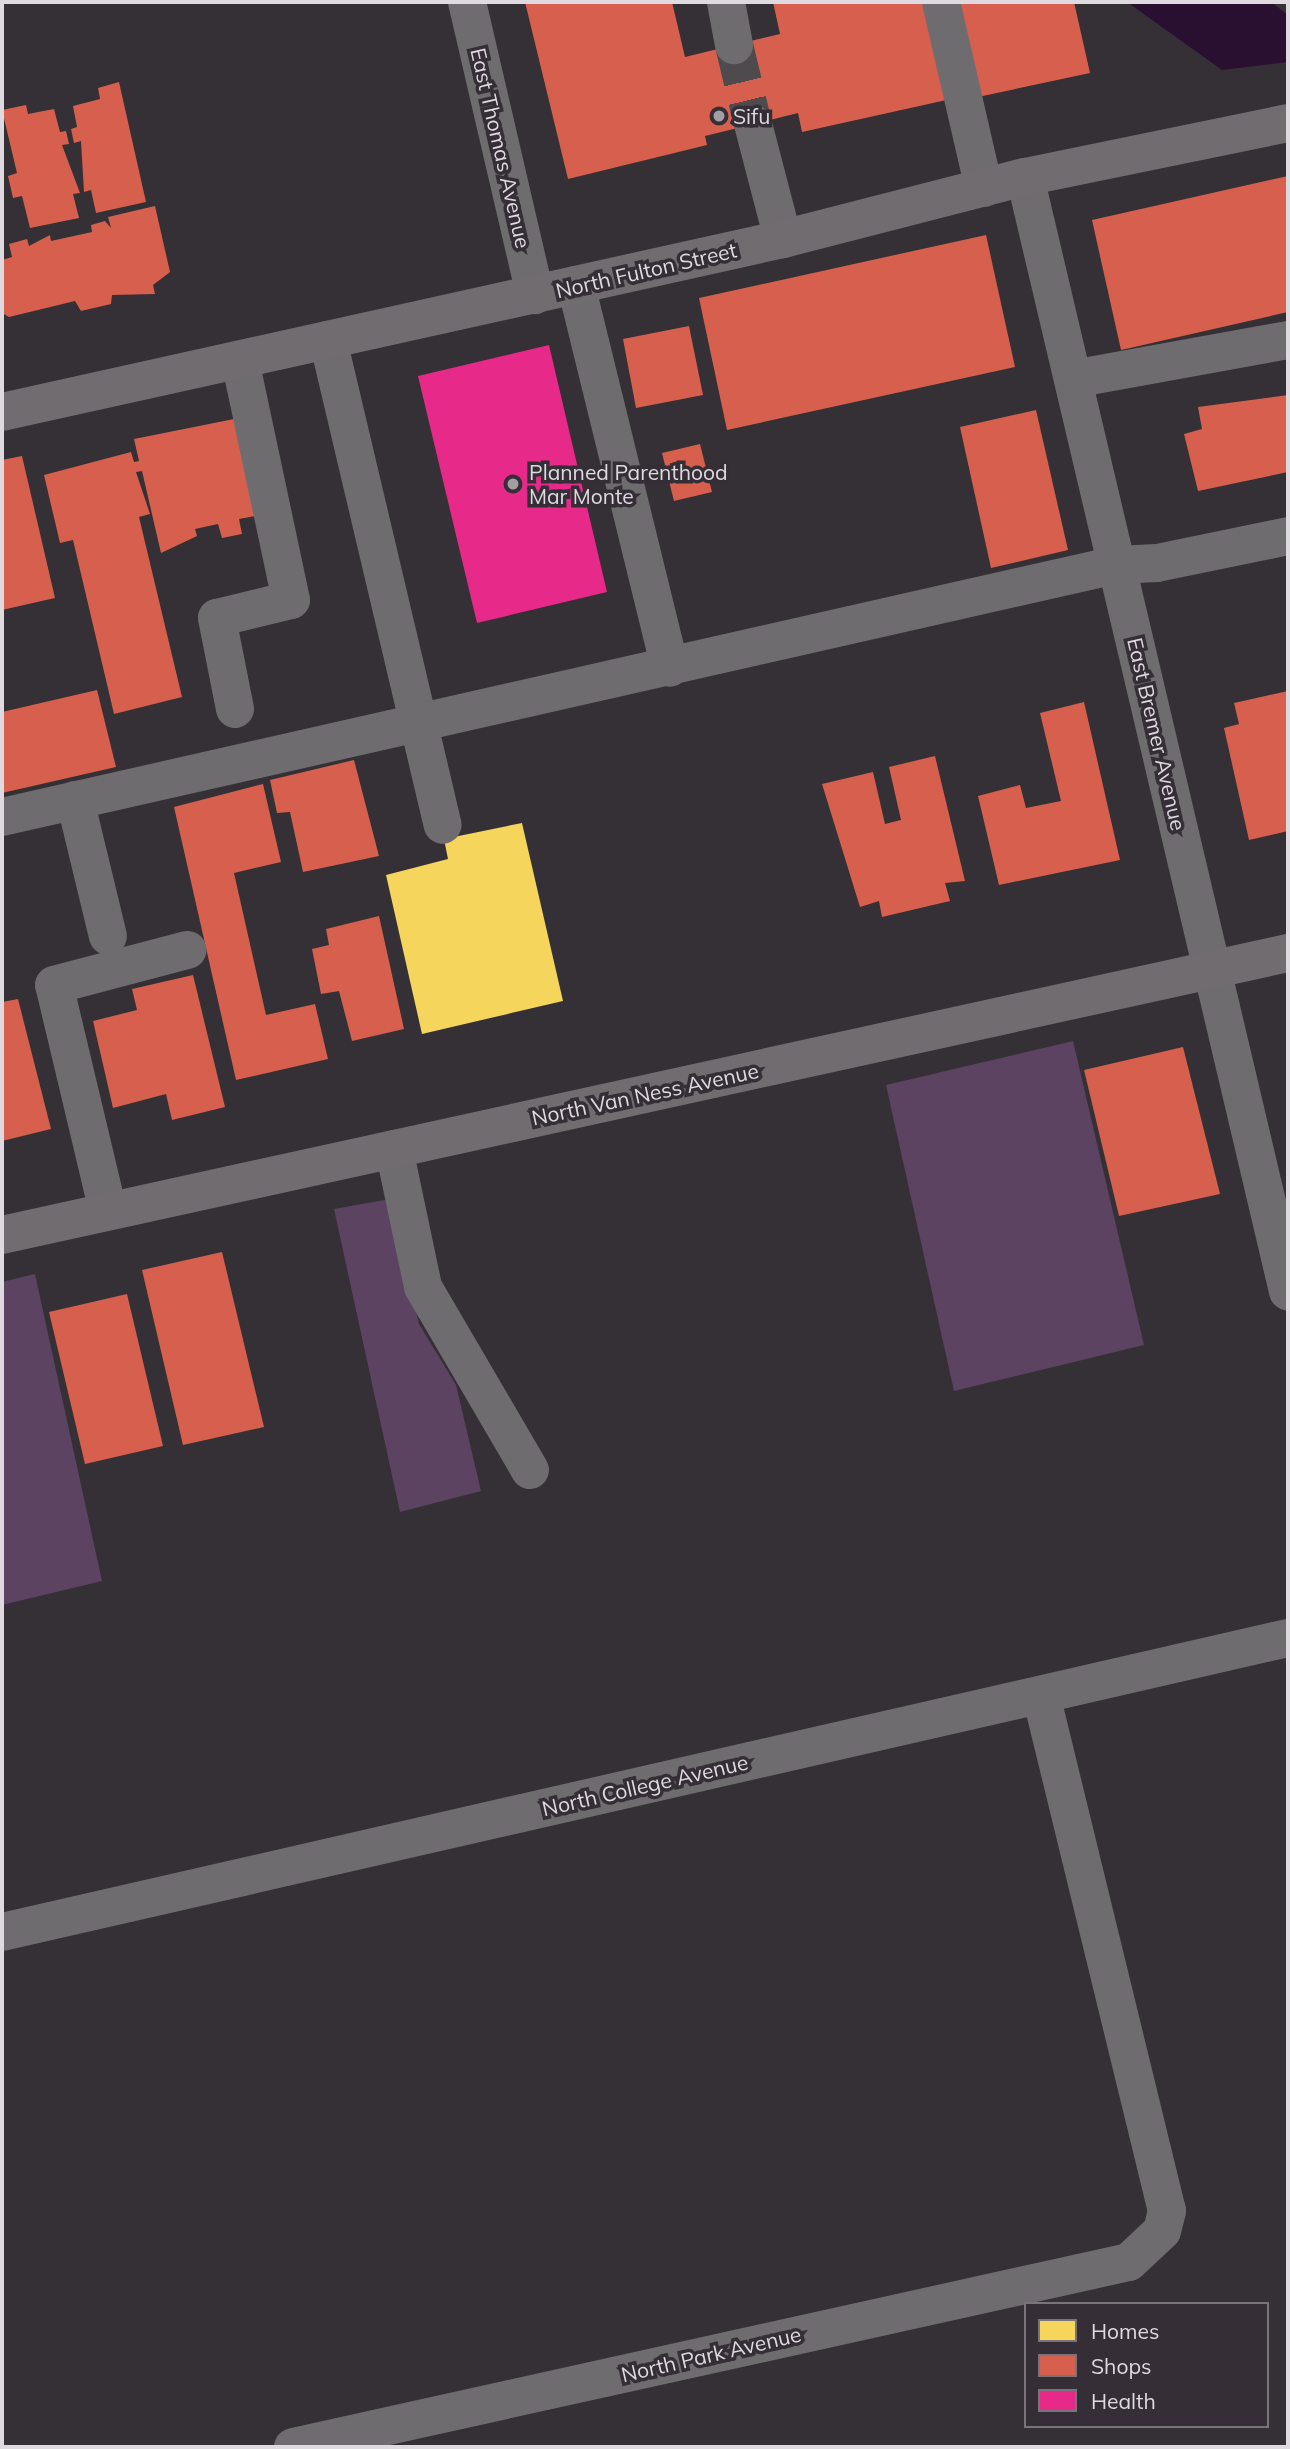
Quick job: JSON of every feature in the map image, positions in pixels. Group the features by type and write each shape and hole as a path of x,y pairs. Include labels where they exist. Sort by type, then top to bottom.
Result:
{"main road":[{"name":"North Fulton Street","path":"2,412 783,239 1025,177 1288,123"},
{"name":"North Van Ness Avenue","path":"2,1235 1288,953"}],"street":[{"name":"East Thomas Avenue","path":"467,2 535,295"},
{"path":"726,2 734,45"},
{"path":"941,2 984,188"},
{"path":"753,124 783,239"},
{"name":"East Bremer Avenue","path":"1025,177 1288,1291"},
{"path":"576,285 670,668"},
{"path":"328,340 443,825"},
{"path":"1073,379 1288,340"},
{"path":"235,709 217,618 291,600 240,360"},
{"path":"2,817 1116,565 1157,564 1288,536"},
{"path":"75,800 108,936"},
{"path":"108,1211 54,985 187,950"},
{"path":"394,1149 423,1287 530,1470"},
{"name":"North College Avenue","path":"2,1932 1288,1638"},
{"name":"North Park Avenue","path":"293,2447 1129,2262 1162,2231 1167,2211 1041,1695"}],"shaded area":[{"path":"1127,2 1271,2 1288,15 1288,62 1222,70"},
{"path":"1073,1041 1144,1345 954,1391 886,1085"},
{"path":"390,1199 419,1324 456,1385 481,1491 400,1512 334,1209"},
{"path":"35,1274 102,1581 2,1605 2,1282"}],"building: Homes":[{"path":"522,823 563,1001 422,1034 386,875 448,859 444,839"}],"building: Shops":[{"path":"525,2 672,2 685,57 780,34 773,2 929,2 951,99 802,132 798,113 705,136 707,145 568,179"},
{"path":"956,2 1074,2 1090,73 978,97"},
{"path":"119,82 146,202 96,213 91,190 84,192 81,141 74,143 71,129 77,127 73,106 100,99 98,88"},
{"path":"26,105 28,114 54,109 60,132 66,131 69,144 62,145 80,193 73,194 79,218 30,228 22,196 13,198 8,176 17,173 2,110"},
{"path":"1288,176 1288,312 1121,350 1092,220"},
{"path":"155,206 170,272 153,285 155,294 112,295 111,304 81,311 75,301 9,317 2,313 2,260 12,257 9,244 27,239 29,246 50,235 51,241 92,232 91,225 105,221 111,228 108,217"},
{"path":"986,235 1015,367 727,430 699,298"},
{"path":"689,326 703,395 636,408 623,339"},
{"path":"1288,395 1288,472 1198,491 1184,434 1202,429 1198,407"},
{"path":"1036,410 1068,550 991,568 960,427"},
{"path":"234,419 255,516 239,519 242,534 222,538 218,524 195,529 197,536 161,553 142,471 136,472 150,514 139,517 182,697 114,714 73,540 60,543 44,475 131,452 134,462 139,461 134,439"},
{"path":"700,444 712,492 674,501 662,453"},
{"path":"22,456 55,598 2,610 2,460"},
{"path":"97,690 116,767 2,793 2,712"},
{"path":"1288,691 1288,831 1249,840 1224,728 1239,724 1234,703"},
{"path":"1084,702 1120,860 999,885 978,796 1020,785 1026,808 1061,801 1040,713"},
{"path":"935,756 965,881 945,883 950,901 882,917 879,901 860,907 822,784 873,772 885,824 901,820 889,767"},
{"path":"354,760 379,856 303,872 290,812 277,813 270,780"},
{"path":"263,784 281,862 234,873 266,1015 315,1004 328,1059 236,1080 174,807"},
{"path":"379,916 404,1029 352,1041 339,991 321,994 312,949 329,945 326,929"},
{"path":"193,975 225,1107 172,1120 166,1094 113,1108 93,1021 137,1010 132,989"},
{"path":"18,999 51,1129 2,1141 2,1002"},
{"path":"1183,1047 1220,1194 1119,1216 1084,1070"},
{"path":"222,1252 264,1427 183,1445 142,1270"},
{"path":"127,1294 163,1446 85,1464 49,1312"}],"building: Health":[{"name":"Planned Parenthood Mar Monte","path":"549,345 607,592 477,623 418,376"}],"tunnel":[{"path":"734,45 753,124"}],"place":[{"name":"Sifu","path":"719,116"},
{"name":"Planned Parenthood Mar Monte","path":"513,484"}]}
